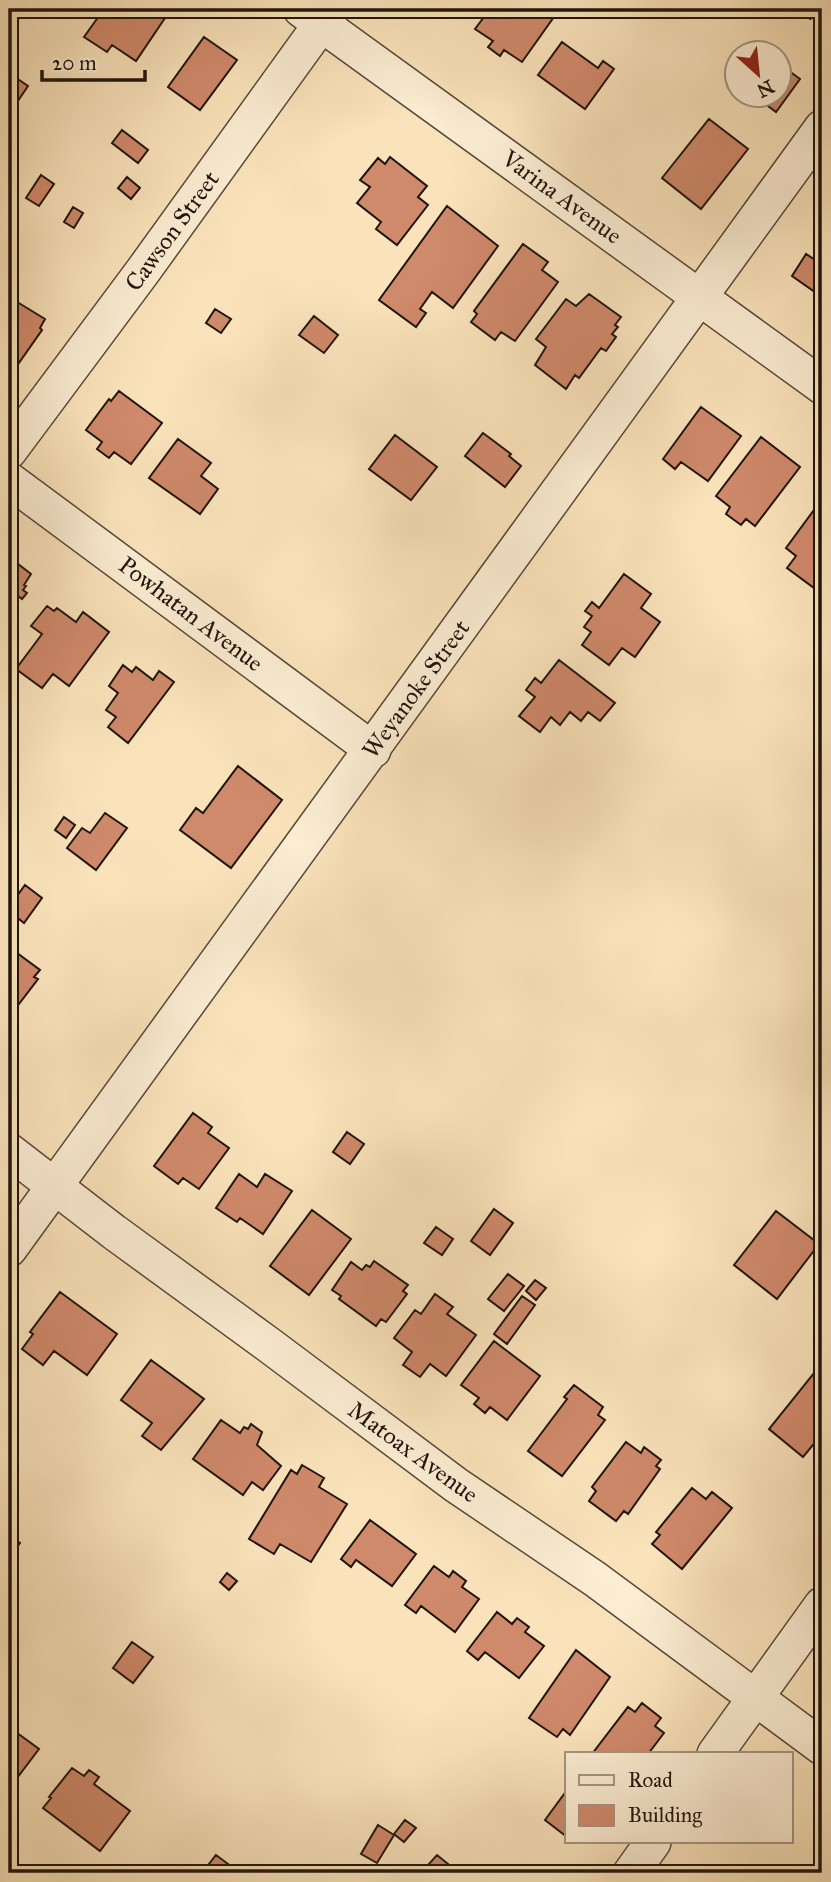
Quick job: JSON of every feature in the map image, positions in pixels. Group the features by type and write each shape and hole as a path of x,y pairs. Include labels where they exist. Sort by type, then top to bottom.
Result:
{"street":[{"name":"Varina Avenue","path":"318,14 822,386"},
{"name":"Cawson Street","path":"9,452 144,271 318,14"},
{"name":"Weyanoke Street","path":"9,1249 822,128"},
{"name":"Powhatan Avenue","path":"9,480 373,750"},
{"name":"Matoax Avenue","path":"9,1151 456,1485 595,1579 822,1747"},
{"path":"716,1752 822,1605"},
{"path":"631,1873 652,1843"}],"building":[{"path":"63,9 82,9 74,17"},
{"path":"104,9 171,9 136,61 112,45 107,52 84,37"},
{"path":"490,9 548,9 556,14 522,62 504,50 500,56 488,47 493,41 475,29"},
{"path":"753,9 767,9 761,16"},
{"path":"802,9 822,9 822,13 810,19"},
{"path":"204,37 237,60 200,110 168,87"},
{"path":"562,42 598,68 603,61 614,69 585,109 538,75"},
{"path":"9,73 28,86 9,114"},
{"path":"792,73 800,79 792,90"},
{"path":"709,119 748,149 701,209 662,178"},
{"path":"122,130 148,150 138,163 112,143"},
{"path":"390,157 427,186 418,197 428,205 397,245 376,229 381,222 357,203 370,187 360,180 378,158 385,164"},
{"path":"41,175 54,184 39,206 26,198"},
{"path":"127,177 140,188 131,199 118,188"},
{"path":"447,206 498,246 453,308 432,292 420,309 426,313 416,327 379,300"},
{"path":"73,207 83,213 74,228 64,222"},
{"path":"523,244 548,262 542,270 558,282 515,341 501,332 495,340 471,322 477,314 474,311"},
{"path":"822,253 822,297 792,276 806,254 817,261"},
{"path":"589,294 621,317 612,334 616,337 606,351 601,348 579,378 575,375 566,389 535,365 546,347 536,339 566,299 576,306"},
{"path":"9,297 45,319 40,328 42,330 9,377"},
{"path":"215,309 231,319 221,333 206,323"},
{"path":"314,316 338,335 324,353 299,335"},
{"path":"119,391 162,423 131,464 114,452 109,458 97,449 102,442 86,430 109,399 111,401"},
{"path":"701,407 741,436 708,481 681,462 675,469 663,459"},
{"path":"483,433 511,454 509,456 521,466 505,487 465,456"},
{"path":"395,435 437,467 411,500 369,469"},
{"path":"761,437 800,467 755,526 746,519 741,525 726,514 730,507 716,496"},
{"path":"178,439 211,463 201,476 218,489 200,514 149,478"},
{"path":"822,499 822,576 814,588 787,568 796,556 786,548"},
{"path":"9,557 31,574 24,585 26,586 23,590 27,593 22,599 17,595 9,606"},
{"path":"624,574 651,594 641,608 660,622 635,657 622,648 609,665 582,645 591,632 584,627 592,616 585,611 592,602 599,608"},
{"path":"47,606 54,611 57,608 76,622 83,612 109,632 69,686 53,674 42,688 16,669 42,634 31,626"},
{"path":"559,660 615,703 600,721 588,712 581,721 570,712 560,725 551,717 540,732 519,716 535,697 526,690 535,678 541,683"},
{"path":"123,665 132,672 136,667 153,680 159,671 174,682 128,743 108,727 116,717 106,710 118,693 109,686"},
{"path":"238,766 282,800 231,868 180,830 196,808 203,813"},
{"path":"105,813 127,828 96,870 67,848 82,828 90,833"},
{"path":"64,817 75,825 66,838 55,830"},
{"path":"25,885 42,898 24,923 9,911 9,907"},
{"path":"9,947 40,970 34,977 38,979 9,1017"},
{"path":"193,1113 212,1127 208,1133 229,1148 199,1189 183,1178 178,1184 154,1166"},
{"path":"347,1132 364,1144 350,1164 333,1152"},
{"path":"239,1174 257,1187 265,1174 292,1191 263,1234 240,1218 237,1222 216,1208"},
{"path":"494,1209 513,1223 490,1255 471,1241"},
{"path":"312,1210 351,1239 309,1295 270,1266"},
{"path":"776,1211 819,1244 777,1299 734,1265"},
{"path":"436,1227 453,1239 442,1255 424,1243"},
{"path":"374,1261 408,1285 403,1291 407,1294 386,1322 381,1319 376,1326 339,1299 341,1296 332,1290 351,1262 362,1270 366,1265 370,1267"},
{"path":"508,1274 524,1286 504,1311 488,1299"},
{"path":"535,1280 546,1288 536,1300 526,1291"},
{"path":"60,1292 117,1334 87,1375 54,1351 43,1365 22,1349 33,1334 30,1332"},
{"path":"435,1294 453,1307 447,1314 476,1335 446,1376 430,1364 420,1377 403,1365 412,1352 394,1338 415,1310 421,1314"},
{"path":"522,1296 535,1305 507,1344 494,1334"},
{"path":"494,1341 540,1376 507,1420 490,1407 485,1413 474,1404 479,1398 461,1385"},
{"path":"151,1360 204,1399 161,1450 142,1436 152,1423 121,1400"},
{"path":"822,1363 822,1434 803,1457 769,1429"},
{"path":"574,1385 603,1407 598,1415 605,1420 562,1476 528,1451 567,1399 564,1397"},
{"path":"221,1420 240,1433 244,1427 248,1429 251,1424 262,1432 257,1445 281,1466 263,1490 252,1482 243,1495 193,1459"},
{"path":"626,1442 641,1453 644,1447 661,1460 656,1466 660,1469 628,1514 624,1511 616,1521 589,1501 596,1491 592,1487"},
{"path":"302,1465 324,1478 319,1487 347,1504 311,1562 280,1544 274,1554 249,1539 291,1470 297,1474"},
{"path":"692,1488 706,1499 712,1492 732,1508 682,1569 652,1544 660,1535 656,1532"},
{"path":"370,1520 416,1554 392,1586 356,1560 351,1567 341,1559"},
{"path":"9,1535 20,1543 9,1558"},
{"path":"434,1566 449,1577 453,1571 466,1581 462,1587 479,1599 455,1632 421,1606 416,1613 405,1605"},
{"path":"227,1573 237,1581 229,1590 220,1582"},
{"path":"497,1612 512,1624 517,1618 529,1627 525,1632 544,1646 519,1678 485,1652 478,1660 467,1651"},
{"path":"132,1642 153,1657 133,1683 113,1668"},
{"path":"576,1650 610,1677 570,1735 563,1729 557,1737 529,1718"},
{"path":"642,1703 661,1718 655,1726 664,1733 650,1752 594,1752 628,1707 635,1712"},
{"path":"9,1727 39,1749 11,1786 9,1784"},
{"path":"72,1768 84,1776 89,1770 99,1777 94,1784 130,1811 100,1851 43,1808"},
{"path":"565,1793 565,1835 545,1820"},
{"path":"405,1820 416,1828 404,1842 394,1834"},
{"path":"378,1825 394,1835 377,1863 361,1854"},
{"path":"216,1855 240,1873 202,1873"},
{"path":"437,1855 453,1868 448,1873 436,1873 427,1866"}]}
